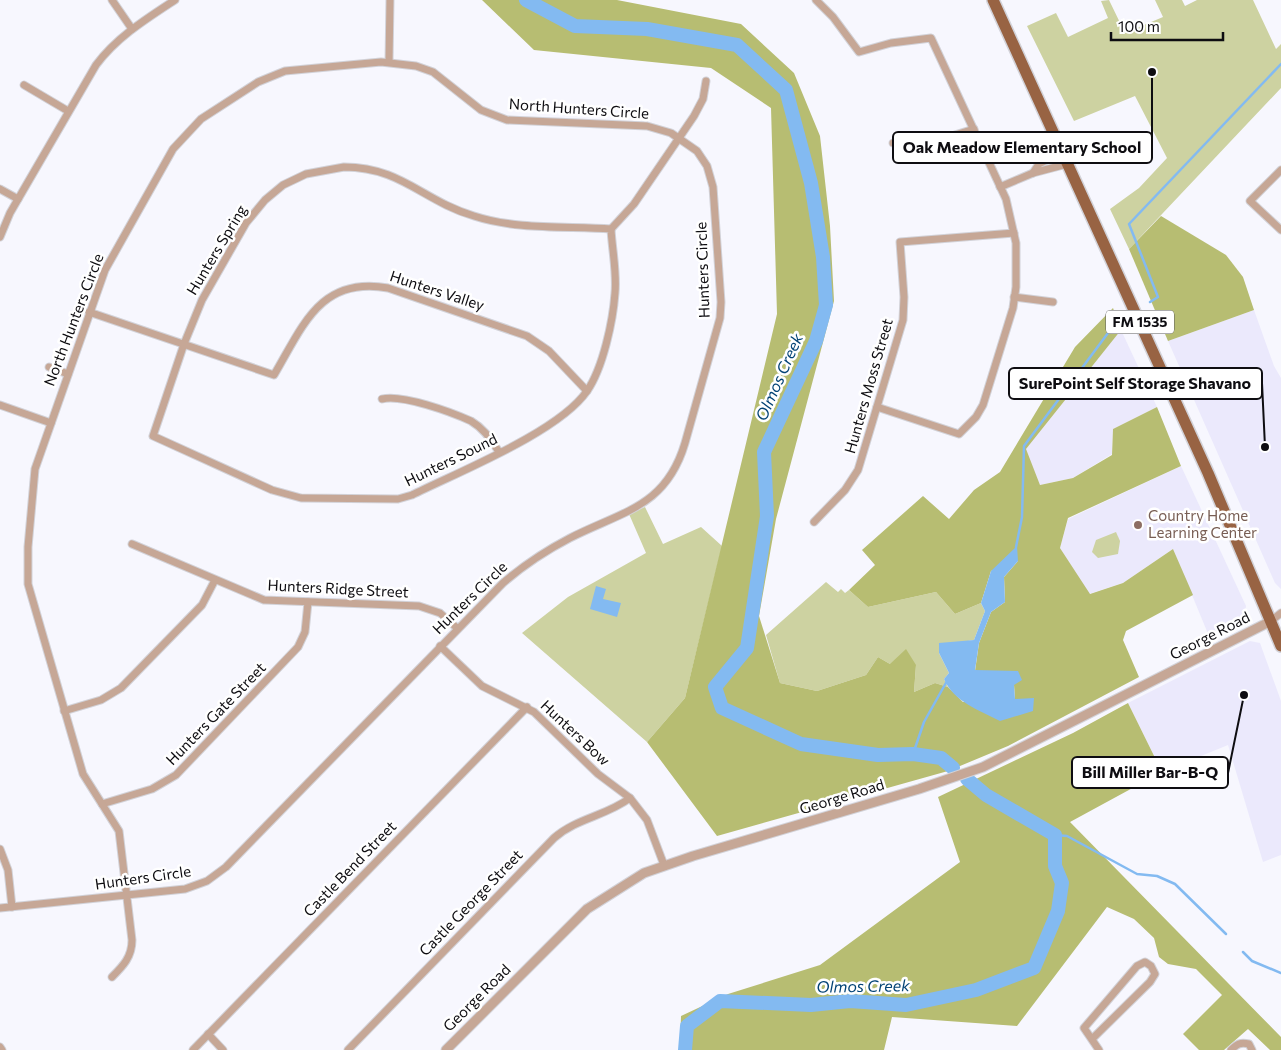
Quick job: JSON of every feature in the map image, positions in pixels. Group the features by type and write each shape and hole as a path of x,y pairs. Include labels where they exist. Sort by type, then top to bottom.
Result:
{"main road":[{"name":"FM 1535","path":"993,0 1208,473 1281,646"}],"street":[{"path":"112,0 132,29"},
{"path":"0,238 18,199 68,111 103,55 132,29 175,0"},
{"path":"389,62 390,0"},
{"path":"816,0 833,17 859,52 891,43 931,38 1006,199 1014,234 1017,265 1014,297 1007,330 983,404 976,417 959,434 877,408"},
{"name":"North Hunters Circle","path":"112,977 124,965 132,944 119,831 84,774 28,584 27,568 33,480 89,312 112,257 174,149 201,119 258,82 285,71 302,68 389,62 416,66 433,72 481,110 507,120 648,126 679,137"},
{"path":"611,228 634,204 679,137 703,99 706,81"},
{"path":"24,85 68,111"},
{"path":"893,142 939,140 974,129"},
{"name":"Hunters Circle","path":"0,908 193,887 207,881 220,872 503,583 529,562 570,538 633,509 653,497 670,478 680,460 717,330 721,302 711,176 697,151 679,137"},
{"path":"1033,173 1039,164 1062,152"},
{"path":"1000,187 1033,173 1068,164"},
{"name":"Hunters Spring","path":"153,436 184,344 202,300 256,210 283,185 318,170 344,167 381,171 405,181 452,208 489,220 509,224 611,228"},
{"path":"1281,170 1250,201 1281,230"},
{"path":"0,189 18,199"},
{"name":"Hunters Sound","path":"153,436 272,490 300,498 398,499 412,495 546,427 580,400 587,391 597,372 612,316 616,291 611,228"},
{"name":"Hunters Moss Street","path":"814,522 853,480 877,408 903,320 904,297 900,242 1014,234"},
{"name":"Hunters Valley","path":"184,344 274,375 310,314 325,298 352,287 374,286 388,288 527,336 549,351 587,391"},
{"path":"1014,297 1054,302"},
{"path":"89,312 184,344"},
{"path":"49,367 68,374"},
{"path":"382,399 403,398 471,422 490,438 499,452"},
{"path":"0,405 51,423"},
{"name":"Hunters Ridge Street","path":"132,544 264,600 419,606 440,613 458,628"},
{"path":"64,711 101,700 121,688 202,605 215,580"},
{"name":"Hunters Gate Street","path":"102,804 152,789 176,775 298,647 305,632 308,602"},
{"name":"George Road","path":"446,1050 587,909 624,885 664,866 920,789 983,767 1271,620 1281,613"},
{"name":"Hunters Bow","path":"440,646 482,686 527,707 598,774 630,798 647,820 664,866"},
{"name":"Castle Bend Street","path":"193,1050 527,707"},
{"name":"Castle George Street","path":"348,1050 566,827 616,808 630,798"},
{"path":"0,849 8,870 12,907"},
{"path":"1092,1039 1150,982 1155,974 1151,966 1145,962 1137,966 1084,1028 1099,1050"},
{"path":"208,1034 223,1050"},
{"path":"1231,1050 1238,1043 1243,1043 1249,1044 1252,1050"}],"shaded area":[{"path":"1254,310 1274,366 1281,378 1281,589 1275,583 1168,341"},
{"path":"1121,330 1157,407 1113,429 1112,454 1073,478 1040,485 1025,449"},
{"name":"Country Home Learning Center","path":"1181,466 1246,606 1245,613 1238,625 1211,641 1173,549 1123,583 1089,594 1060,548 1068,519"},
{"path":"1250,641 1260,643 1281,701 1281,855 1263,862 1228,745 1162,772 1128,703"}],"green space":[{"path":"482,0 617,0 741,24 794,73 820,136 830,226 834,301 776,519 759,616 780,683 817,691 866,675 878,657 890,664 906,649 916,665 914,692 935,683 948,687 963,702 1015,699 1014,685 975,671 979,643 991,612 1005,602 1004,577 1018,561 991,571 981,603 955,614 936,592 868,607 849,590 875,565 862,550 923,496 949,519 974,490 1000,472 1075,347 1113,308 1121,330 1026,449 1040,485 1073,478 1112,455 1113,429 1157,407 1181,466 1068,518 1060,548 1090,594 1123,583 1173,549 1193,595 1126,631 1123,640 1139,677 1008,746 948,771 717,836 647,742 685,698 777,314 771,108 711,68 534,50"},
{"path":"1109,0 1125,33 1163,17 1155,0 1182,0 1185,6 1197,0 1253,0 1276,49 1281,44 1281,88 1129,249 1110,209 1139,188 1167,158 1135,96 1074,121 1027,26 1056,13 1068,37 1108,18 1101,1"},
{"path":"1161,216 1226,255 1243,277 1254,310 1168,341 1129,249"},
{"path":"645,507 663,544 701,527 722,546 685,698 647,742 522,633 568,597 646,553 629,514"},
{"path":"1116,532 1120,541 1118,554 1098,558 1092,552 1096,540"},
{"path":"826,582 838,592 841,589 845,593 849,590 868,607 936,592 955,614 981,603 985,611 974,640 962,642 939,653 949,673 944,679 948,687 935,683 914,692 916,665 890,664 878,657 866,675 817,691 780,683 766,635"},
{"path":"1128,703 1162,772 1070,822 1281,1037 1281,1050 1270,1050 1248,1029 1224,1050 1199,1050 1183,1034 1222,995 1196,969 1168,964 1159,957 1154,938 1134,919 1107,907 1017,1026 892,1017 884,1050 680,1050 681,1016 728,994 820,965 960,862 938,797 1073,733"}],"water":[{"path":"1017,546 1018,561 1004,577 1005,602 991,612 979,643 975,670 1018,671 1022,680 1014,685 1015,699 1034,698 1033,711 1000,721 968,704 948,687 944,679 949,673 939,653 939,643 974,640 985,611 981,603 991,571"},
{"path":"596,586 606,589 603,599 621,603 617,617 590,609"}],"waterway":[{"name":"Olmos Creek","path":"526,0 575,26 647,29 737,45 786,90 811,183 823,257 826,305 816,341 764,452 767,516 747,648 715,687 722,708 801,744 878,755 913,754 941,758 953,768"},
{"path":"1150,302 1158,297 1129,224 1281,64"},
{"path":"1016,547 1022,517 1024,446 1108,333 1120,324"},
{"path":"913,754 924,722 947,681"},
{"name":"Olmos Creek","path":"685,1050 687,1026 720,1001 811,1005 850,1001 906,1005 976,990 1034,968 1058,911 1062,883 1055,866 1055,835 986,795 967,779"},
{"path":"1055,835 1067,836 1137,874 1157,876 1175,884 1226,934"},
{"path":"1243,952 1252,961 1281,973"}],"place":[{"name":"Oak Meadow Elementary School","path":"1152,72"},
{"name":"SurePoint Self Storage Shavano","path":"1265,447"},
{"name":"Country Home Learning Center","path":"1138,525"},
{"name":"Bill Miller Bar-B-Q","path":"1244,695"}]}
